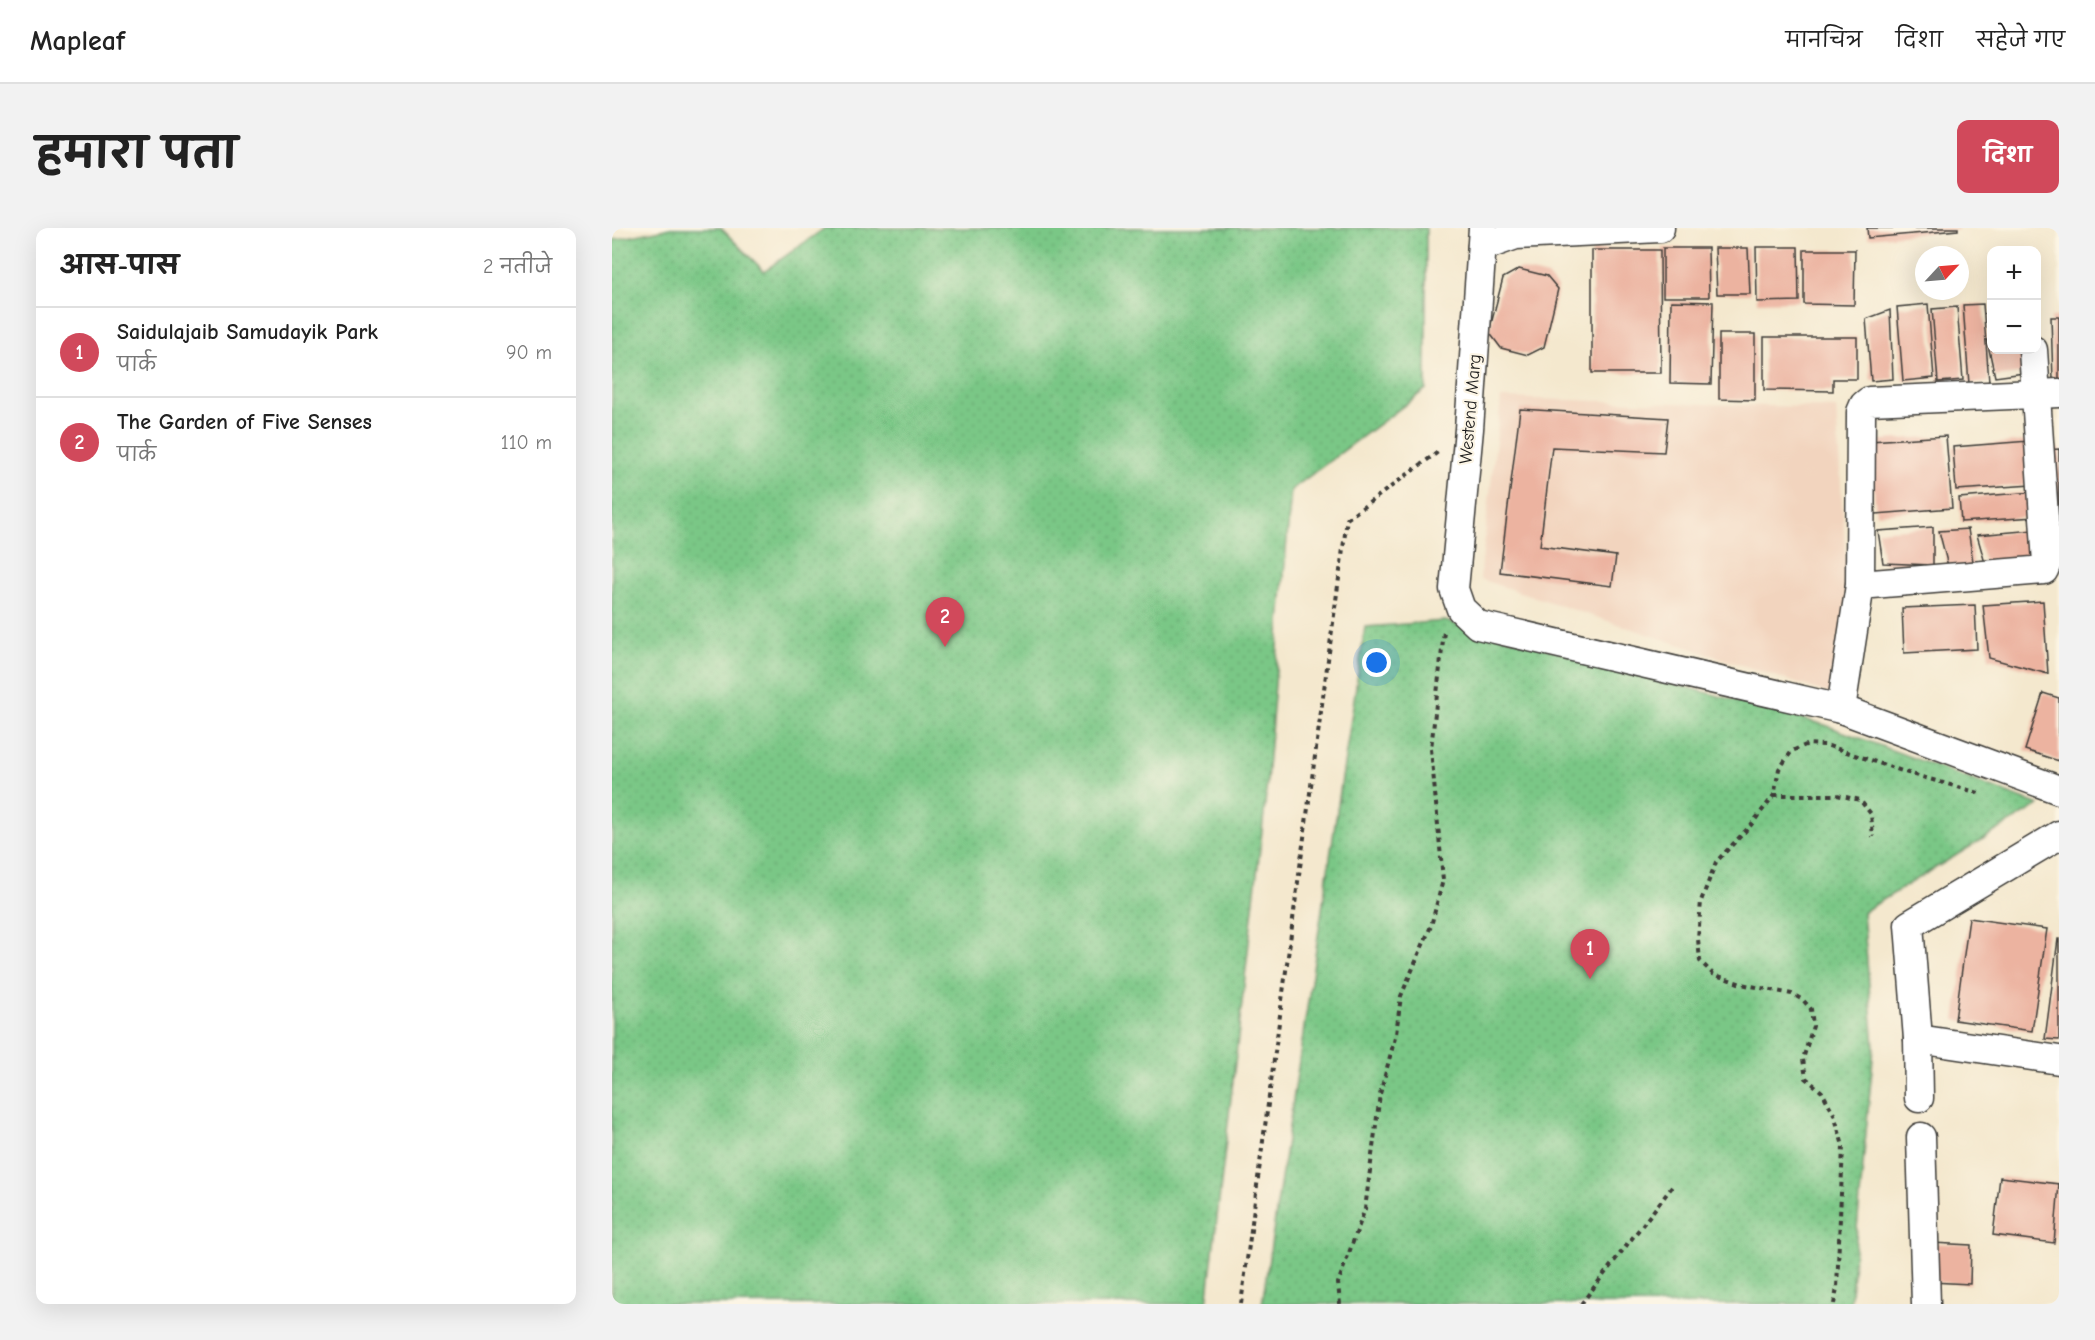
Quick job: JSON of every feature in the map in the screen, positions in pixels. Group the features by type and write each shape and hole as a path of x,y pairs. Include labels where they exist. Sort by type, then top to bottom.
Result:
{"street":[{"path":"1483,237 1660,228"},
{"name":"Westend Marg","path":"1454,589 1469,429 1483,237"},
{"path":"1860,585 2044,570 2052,533 2047,394 2034,354"},
{"path":"1841,709 1860,585 1861,412 1864,405 1869,401 2047,394"},
{"path":"1454,589 1461,609 1478,625 1841,709 2059,790"},
{"path":"1920,1098 1918,1038 1909,925 2059,835"},
{"path":"1918,1038 2059,1060"},
{"path":"1921,1137 1926,1304"}],"path":[{"path":"1240,1304 1347,519 1469,429"},
{"path":"1340,1304 1338,1283 1365,1209 1380,1094 1396,1034 1401,996 1431,926 1443,880 1431,749 1445,621 1454,589"},
{"path":"1834,1304 1838,1277 1843,1146 1834,1114 1822,1092 1806,1078 1803,1059 1813,1026 1811,1009 1803,999 1792,994 1741,984 1713,974 1700,961 1698,939 1701,901 1716,862 1774,795 1779,769 1792,752 1808,744 1826,745 1908,773 1979,793"},
{"path":"1774,795 1837,795 1860,800 1871,814 1873,837"},
{"path":"1581,1304 1672,1187"}],"shaded area":[{"path":"1501,398 1836,408 1852,658 1836,696 1480,579"}],"green space":[{"path":"671,228 721,228 764,271 825,228 1426,228 1426,389 1291,490 1265,805 1207,1304 612,1304 612,240"},
{"path":"1445,621 1825,725 2039,805 1863,912 1874,1047 1850,1304 1262,1304 1365,627"}],"building":[{"path":"1867,228 1958,228 1958,230 1868,238"},
{"path":"1756,247 1798,247 1799,301 1757,302"},
{"path":"1663,248 1708,248 1709,297 1663,297"},
{"path":"1715,248 1748,248 1750,294 1717,294"},
{"path":"1592,250 1660,250 1661,373 1592,373"},
{"path":"1804,250 1855,250 1854,305 1804,304"},
{"path":"1519,269 1547,276 1558,289 1544,347 1528,355 1501,348 1489,332 1503,278"},
{"path":"1671,301 1713,302 1711,384 1670,383"},
{"path":"1928,304 1934,378 1903,381 1897,307"},
{"path":"1983,304 1989,382 1969,384 1963,305"},
{"path":"1957,307 1963,380 1938,382 1932,309"},
{"path":"1890,310 1893,379 1871,381 1866,319"},
{"path":"2051,317 2059,317 2059,381 2053,381"},
{"path":"1719,334 1755,334 1755,400 1719,399"},
{"path":"1764,337 1857,337 1857,379 1833,379 1833,391 1764,390"},
{"path":"1990,354 2023,354 2024,373 1995,377"},
{"path":"1520,409 1668,418 1664,452 1552,447 1540,546 1616,556 1612,586 1500,572"},
{"path":"1946,436 1952,508 1876,514 1870,441"},
{"path":"2029,441 2032,485 1956,490 1953,447"},
{"path":"2059,449 2059,524 2052,525 2046,450"},
{"path":"2033,492 2035,517 1961,522 1959,498"},
{"path":"1933,527 1933,565 1883,563 1878,531"},
{"path":"1968,529 1974,568 1948,566 1939,531"},
{"path":"2034,530 2032,560 1985,563 1977,535"},
{"path":"2043,601 2048,674 1989,658 1983,605"},
{"path":"1975,605 1977,649 1904,653 1902,608"},
{"path":"2043,693 2059,698 2059,761 2025,750"},
{"path":"1969,918 2047,929 2032,1031 1955,1020"},
{"path":"2059,939 2059,1040 2045,1039"},
{"path":"2000,1177 2059,1184 2054,1243 1993,1235"},
{"path":"1932,1243 1971,1245 1970,1284 1931,1282"}],"place":[{"name":"The Garden of Five Senses","path":"945,647"},
{"name":"Saidulajaib Samudayik Park","path":"1590,979"}]}
